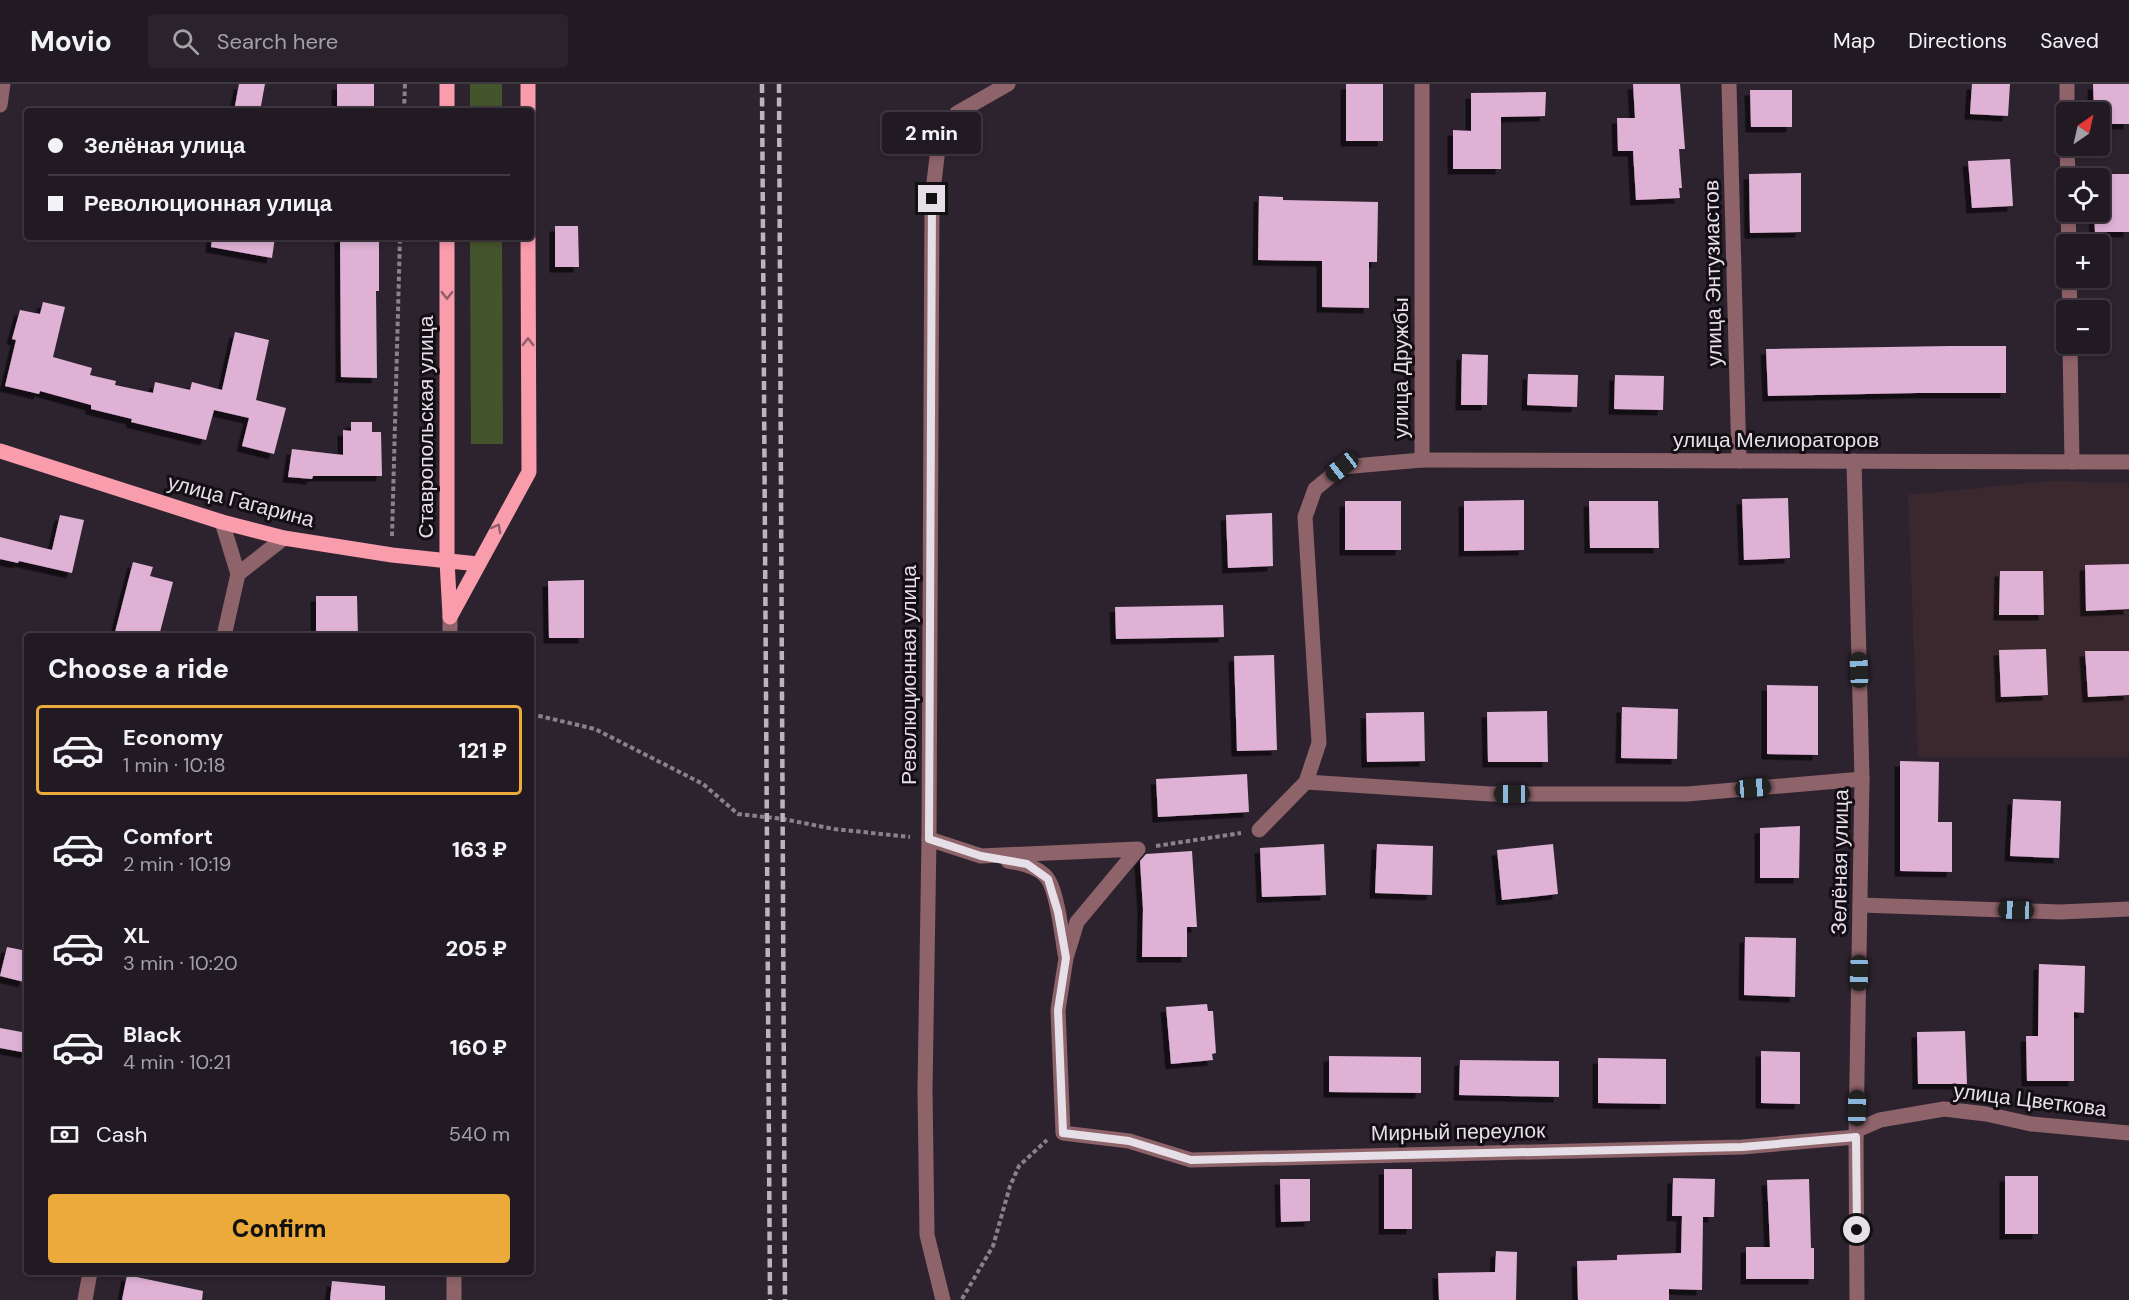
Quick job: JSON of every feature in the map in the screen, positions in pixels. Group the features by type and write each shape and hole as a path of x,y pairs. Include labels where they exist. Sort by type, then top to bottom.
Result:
{"main road":[{"path":"447,84 447,108"},
{"path":"528,84 528,108"},
{"name":"Ставропольская улица","path":"447,240 447,561 450,617"},
{"name":"Ставропольская улица","path":"450,617 529,472 528,240"},
{"name":"улица Гагарина","path":"0,451 222,522 284,538 392,555 478,564"}],"street":[{"path":"0,105 3,84"},
{"name":"Революционная улица","path":"943,1300 927,1235 925,1090 929,839 932,199 939,140 957,113 1008,84"},
{"name":"улица Дружбы","path":"1259,830 1306,782 1319,743 1305,517 1315,489 1342,467 1422,460 1422,84"},
{"name":"улица Энтузиастов","path":"1729,84 1739,461"},
{"path":"2067,84 2067,102"},
{"path":"2070,354 2072,462"},
{"name":"улица Мелиораторов","path":"1422,460 2129,462"},
{"name":"Зелёная улица","path":"1854,461 1862,780 1856,1134 1857,1300"},
{"path":"222,522 238,574 225,633"},
{"path":"238,574 284,538"},
{"name":"Ставропольская улица","path":"450,617 450,633"},
{"path":"1306,782 1490,794 1687,794 1862,780"},
{"path":"929,839 981,856 1027,864 1048,879 1058,912 1066,958"},
{"path":"981,856 1138,849"},
{"path":"1063,1133 1058,1010 1066,958 1077,922 1138,849"},
{"path":"1860,905 2060,912 2129,909"},
{"name":"улица Цветкова","path":"1856,1134 1880,1120 1944,1109 1986,1114 2031,1124 2129,1133"},
{"name":"Мирный переулок","path":"1063,1133 1129,1141 1191,1160 1742,1147 1856,1134"},
{"path":"84,1300 89,1275"},
{"path":"454,1275 454,1300"}],"path":[{"path":"404,108 405,84"},
{"path":"392,555 400,240"},
{"path":"534,715 595,729 703,784 738,814 783,819 834,829 929,839"},
{"path":"1138,849 1259,830"},
{"path":"962,1300 993,1246 1010,1186 1019,1166 1045,1141 1063,1133"}],"shaded area":[{"path":"2050,481 2129,483 2129,757 1918,757 1908,495"}],"green space":[{"path":"470,84 502,84 502,108 470,108"},
{"path":"470,240 502,240 503,444 471,444"}],"building":[{"path":"239,84 265,84 261,108 235,108"},
{"path":"337,84 374,84 374,108 337,108"},
{"path":"1346,84 1383,84 1383,141 1346,141"},
{"path":"1633,84 1680,84 1685,149 1679,149 1682,188 1679,188 1680,198 1636,200 1633,151 1618,151 1617,118 1635,118"},
{"path":"1972,84 2010,84 2008,116 1970,114"},
{"path":"2093,84 2129,84 2129,124 2110,124 2110,102 2094,102"},
{"path":"1750,90 1792,90 1792,127 1751,127"},
{"path":"1546,92 1545,116 1501,117 1501,169 1453,169 1453,130 1471,131 1471,93"},
{"path":"2010,159 2013,206 1972,208 1968,161"},
{"path":"1801,173 1801,232 1750,233 1749,174"},
{"path":"2110,174 2129,174 2129,232 2095,232 2094,222 2110,222"},
{"path":"1259,196 1283,197 1283,200 1378,202 1377,262 1369,262 1369,308 1322,307 1322,261 1258,260"},
{"path":"555,226 578,226 579,267 555,267"},
{"path":"212,240 275,240 272,258 211,247"},
{"path":"340,240 379,240 379,291 376,291 377,378 341,377"},
{"path":"43,302 65,307 53,357 92,368 90,375 116,381 115,385 153,393 155,382 190,390 192,382 222,390 235,332 269,340 256,400 286,408 274,454 242,446 249,418 214,410 206,440 131,422 132,419 91,409 91,405 40,391 39,394 5,386 16,340 12,339 20,310 40,314"},
{"path":"2006,346 2006,393 1768,396 1766,349"},
{"path":"1462,354 1488,355 1487,405 1461,405"},
{"path":"1528,374 1578,375 1577,407 1527,405"},
{"path":"1615,375 1664,376 1663,410 1614,409"},
{"path":"351,422 372,422 372,432 381,432 382,476 313,476 312,479 288,477 292,449 343,455 343,430 351,431"},
{"path":"1788,498 1790,558 1744,560 1742,499"},
{"path":"1524,500 1524,550 1464,551 1464,501"},
{"path":"1345,501 1401,501 1401,550 1345,550"},
{"path":"1589,501 1658,501 1659,548 1590,548"},
{"path":"1272,513 1273,566 1228,568 1226,515"},
{"path":"60,515 84,520 72,573 0,559 0,537 52,550"},
{"path":"133,562 153,567 150,576 173,582 160,633 115,633"},
{"path":"2129,564 2129,609 2086,611 2085,565"},
{"path":"2000,571 2043,571 2044,615 1999,615"},
{"path":"584,580 584,638 549,638 548,581"},
{"path":"316,596 357,596 358,633 316,633"},
{"path":"1223,605 1224,637 1116,639 1115,607"},
{"path":"2046,649 2048,695 2001,697 1999,650"},
{"path":"2085,651 2129,651 2129,695 2088,697"},
{"path":"1274,655 1277,750 1237,751 1234,656"},
{"path":"1767,685 1818,686 1818,755 1767,754"},
{"path":"1622,707 1678,709 1677,759 1621,758"},
{"path":"1547,711 1548,762 1488,762 1487,712"},
{"path":"1424,712 1425,761 1367,762 1366,713"},
{"path":"1900,761 1939,762 1938,822 1952,822 1952,872 1900,871"},
{"path":"1247,774 1249,812 1158,817 1156,779"},
{"path":"2013,799 2061,801 2059,858 2010,856"},
{"path":"1800,826 1799,878 1760,878 1760,828"},
{"path":"1324,844 1326,895 1262,897 1260,848"},
{"path":"1377,844 1433,846 1432,895 1375,893"},
{"path":"1553,844 1558,894 1502,900 1497,850"},
{"path":"1192,851 1197,927 1187,927 1187,957 1142,957 1143,909 1140,861 1146,854"},
{"path":"1745,937 1796,938 1795,997 1744,995"},
{"path":"7,947 24,950 24,982 0,976"},
{"path":"2039,964 2085,966 2084,1013 2074,1012 2074,1081 2027,1081 2026,1036 2038,1036"},
{"path":"1207,1004 1208,1011 1213,1011 1216,1053 1212,1054 1213,1060 1171,1064 1166,1007"},
{"path":"0,1028 24,1032 24,1052 0,1048"},
{"path":"1965,1031 1967,1084 1918,1084 1917,1032"},
{"path":"1761,1051 1800,1052 1800,1104 1761,1103"},
{"path":"1329,1056 1421,1057 1421,1093 1329,1092"},
{"path":"1598,1058 1666,1059 1666,1104 1598,1103"},
{"path":"1460,1060 1559,1061 1559,1097 1459,1095"},
{"path":"1384,1169 1412,1169 1412,1229 1384,1229"},
{"path":"2005,1176 2038,1176 2038,1234 2005,1234"},
{"path":"1673,1178 1715,1179 1714,1217 1703,1217 1702,1290 1669,1289 1669,1300 1578,1300 1577,1261 1617,1260 1617,1255 1681,1253 1682,1216 1672,1216"},
{"path":"1280,1179 1310,1179 1310,1221 1281,1222"},
{"path":"1809,1179 1814,1279 1746,1279 1746,1247 1770,1247 1767,1180"},
{"path":"1496,1251 1517,1252 1516,1300 1439,1300 1438,1273 1495,1272"},
{"path":"127,1275 203,1291 202,1300 122,1300"},
{"path":"332,1281 385,1286 385,1300 330,1300"}],"railway":[{"path":"762,84 770,1300"},
{"path":"779,84 785,1300"}],"route":[{"path":"932,199 929,839 981,856 1027,864 1048,879 1058,912 1066,958 1058,1010 1063,1133 1129,1141 1191,1160 1742,1147 1856,1137 1857,1230"}]}
